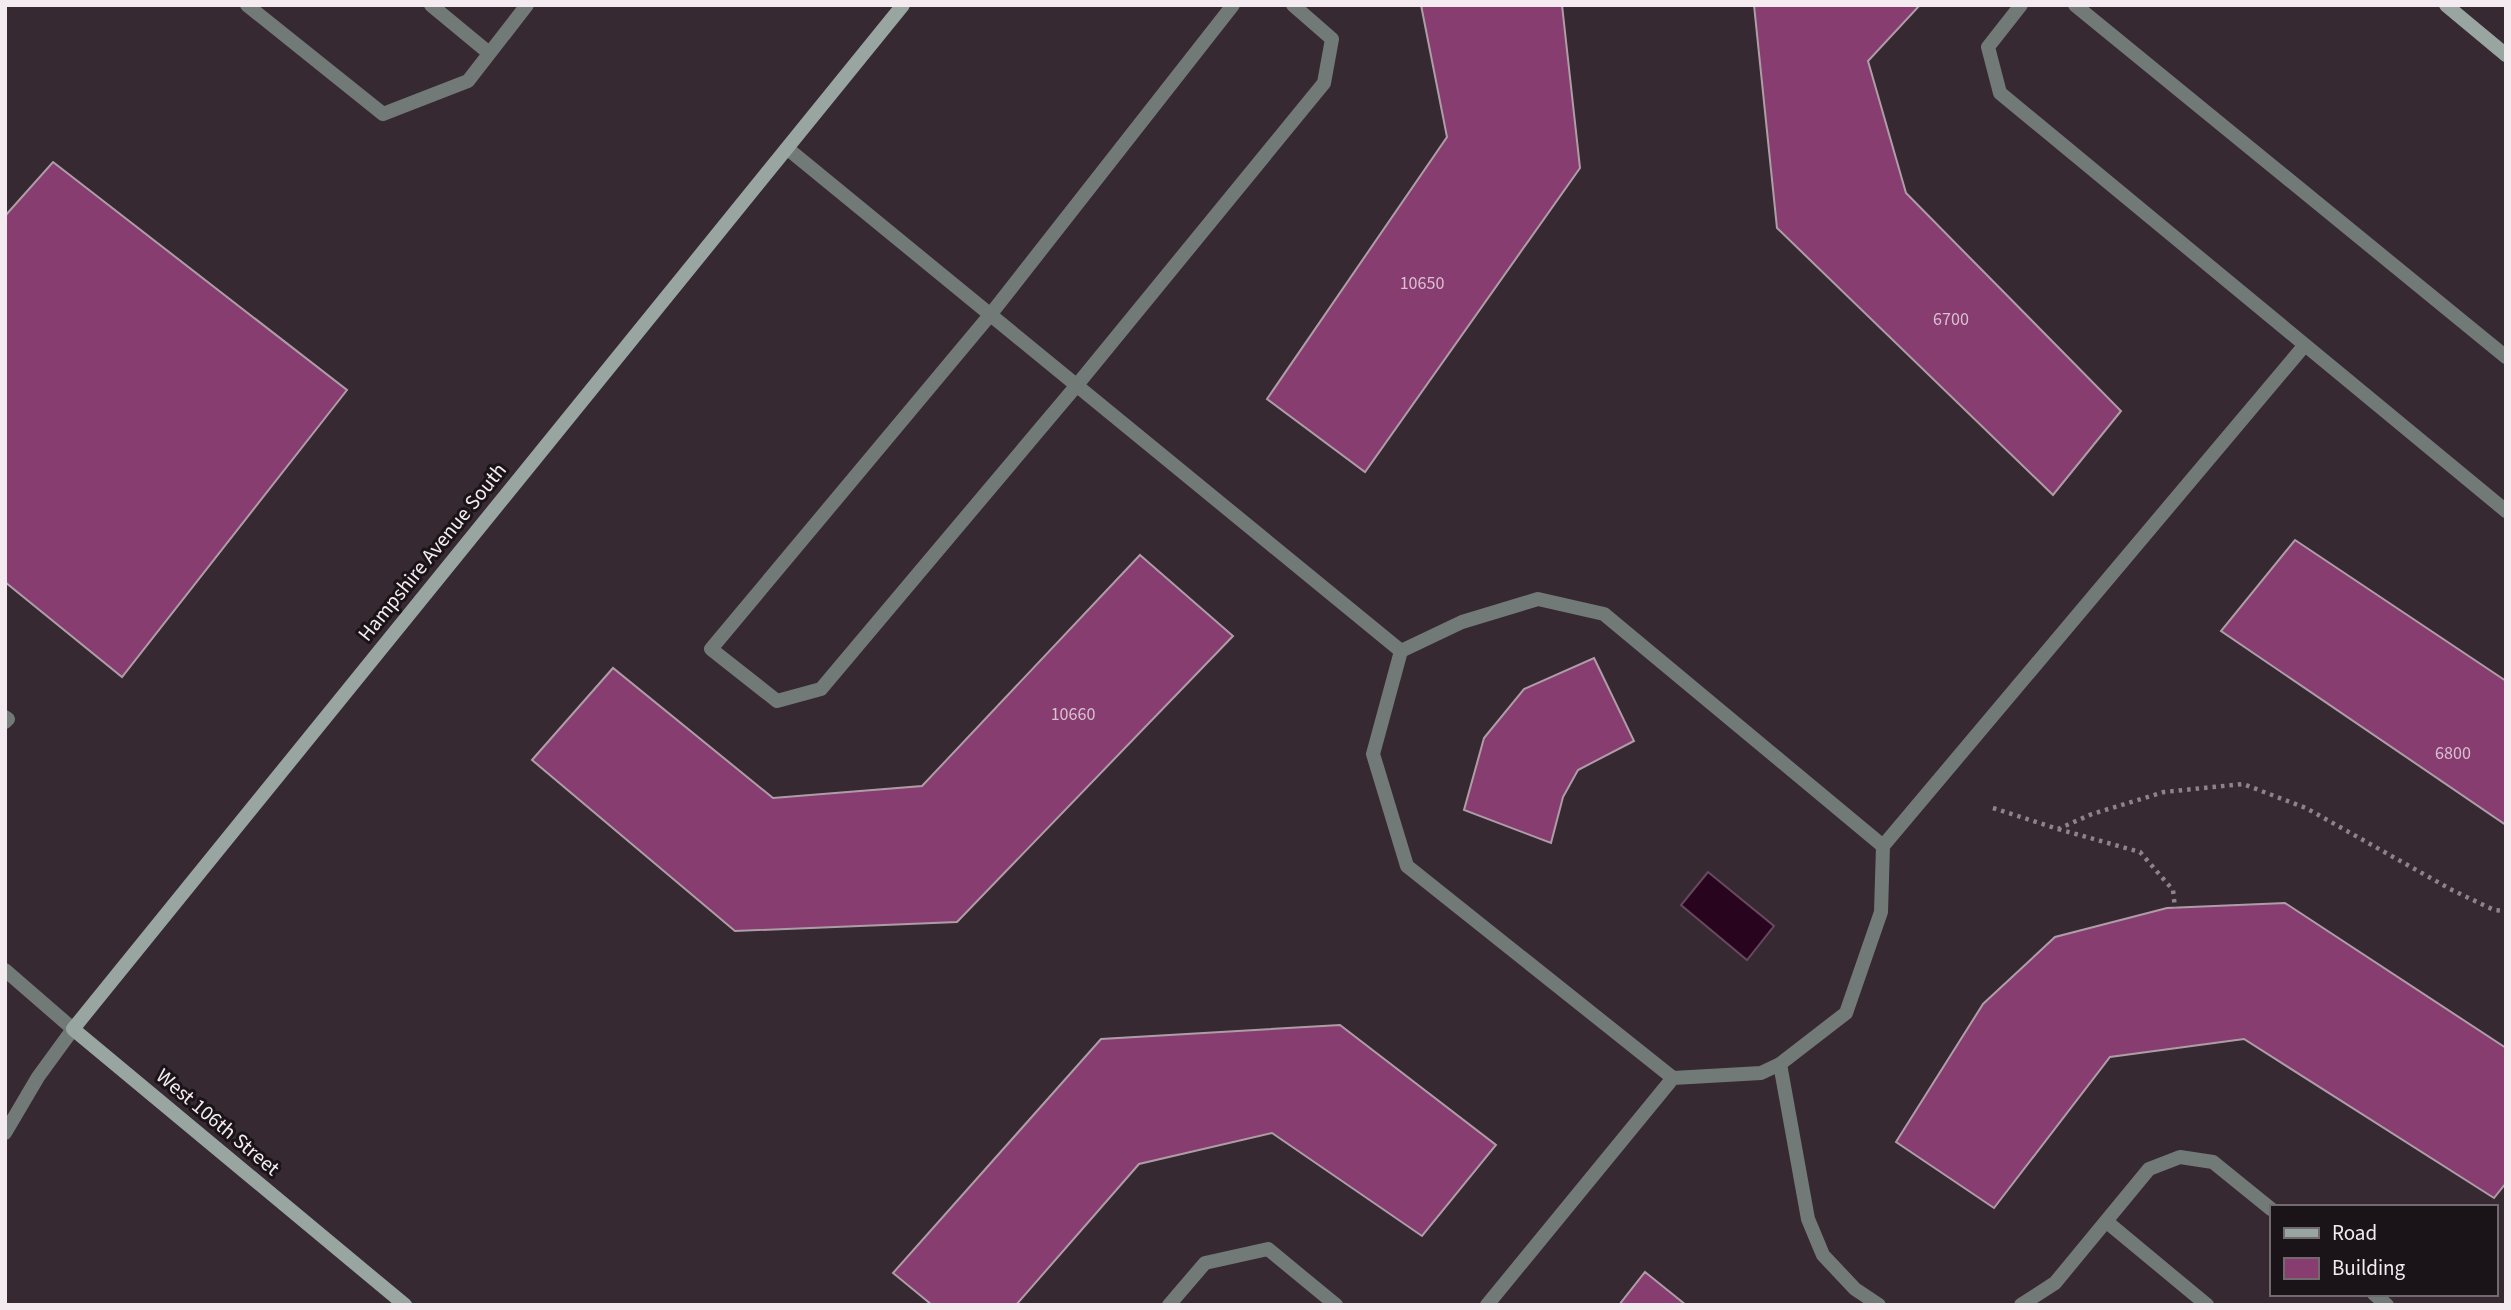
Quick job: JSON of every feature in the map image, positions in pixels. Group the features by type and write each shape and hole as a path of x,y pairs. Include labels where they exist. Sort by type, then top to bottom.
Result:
{"street":[{"path":"247,5 383,114 468,81 527,5"},
{"path":"431,5 489,53"},
{"name":"Hampshire Avenue South","path":"5,1133 38,1077 73,1029 903,5"},
{"path":"1233,5 990,315 711,649 777,701 821,689 1077,385 1324,83 1332,39 1293,5"},
{"path":"2021,5 1988,47 2000,93 2506,511"},
{"path":"2075,5 2506,357"},
{"path":"2446,5 2506,55"},
{"path":"788,149 1401,651"},
{"path":"1883,846 1604,614 1538,599 1462,622 1401,651 1373,754 1407,866 1673,1078 1761,1073 1780,1064 1846,1013 1881,912 1883,846 2304,345"},
{"name":"West 106th Street","path":"5,970 405,1305"},
{"path":"1780,1064 1808,1219 1822,1255 1855,1289 1879,1305"},
{"path":"1487,1305 1673,1078"},
{"path":"2021,1305 2055,1283 2149,1169 2180,1157 2213,1162 2270,1208"},
{"path":"2107,1222 2207,1305"},
{"path":"1169,1305 1205,1263 1268,1249 1329,1302"}],"path":[{"path":"2058,829 2092,814 2164,792 2242,784 2306,808 2452,890 2494,910 2506,911"},
{"path":"1993,808 2140,852 2173,890 2175,908"}],"shaded area":[{"path":"1708,872 1774,926 1747,960 1681,905"}],"building":[{"path":"1421,5 1562,5 1580,168 1365,472 1267,399 1447,137"},
{"path":"1754,5 1920,5 1868,61 1906,193 2121,411 2053,495 1777,228"},
{"path":"53,162 347,390 122,677 5,582 5,216"},
{"path":"2295,540 2506,681 2506,825 2221,631"},
{"path":"1140,555 1233,636 957,922 735,931 532,760 613,668 773,798 922,786"},
{"path":"1594,658 1634,741 1578,770 1563,797 1551,843 1464,810 1484,738 1524,689"},
{"path":"2285,903 2506,1048 2506,1183 2494,1198 2244,1039 2110,1057 1994,1208 1896,1142 1983,1004 2055,937 2167,908"},
{"path":"1340,1025 1496,1145 1422,1236 1272,1133 1139,1164 1016,1305 932,1305 893,1273 1101,1039"},
{"path":"1645,1272 1686,1305 1619,1305"}]}
